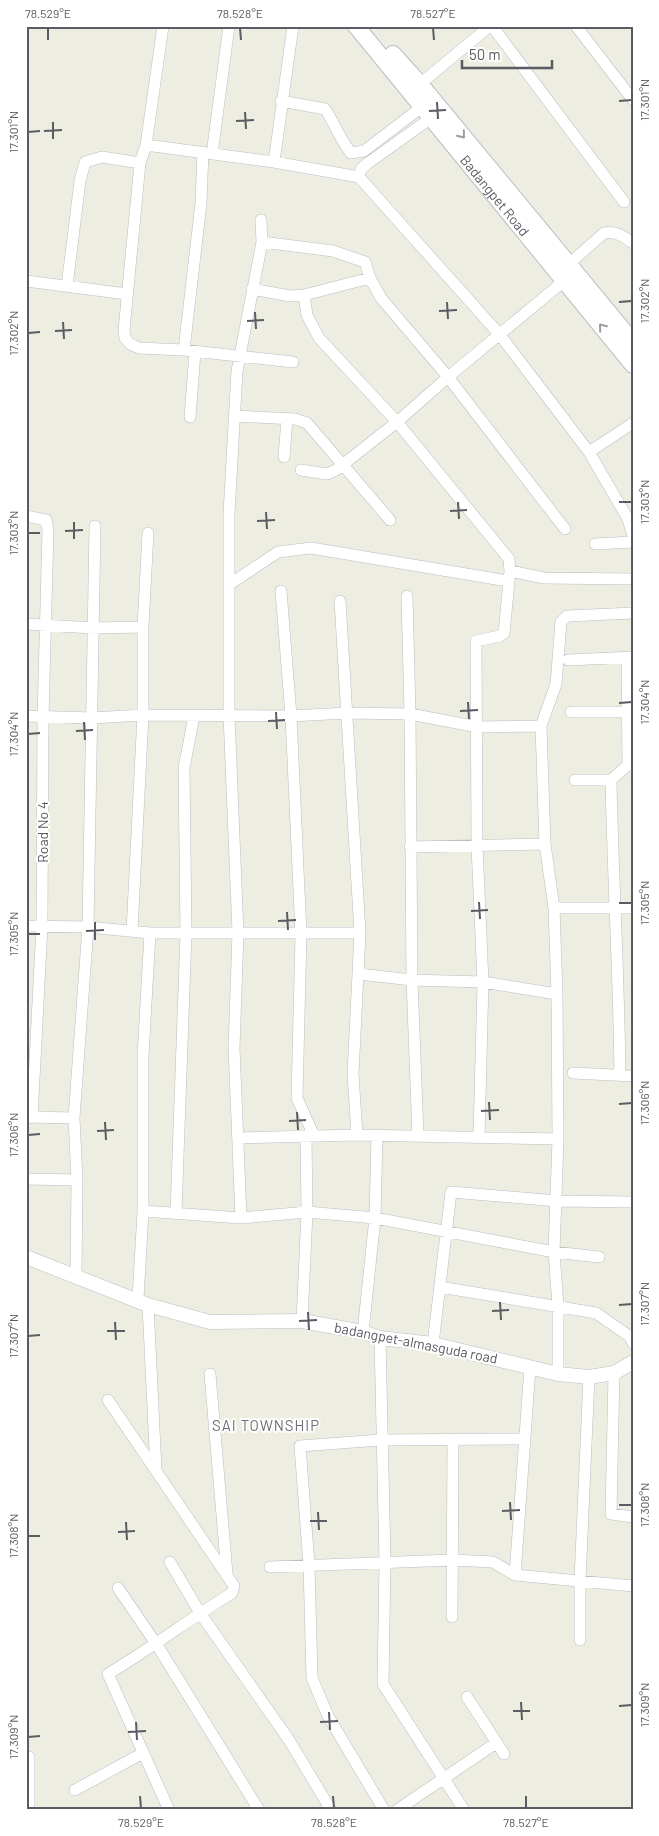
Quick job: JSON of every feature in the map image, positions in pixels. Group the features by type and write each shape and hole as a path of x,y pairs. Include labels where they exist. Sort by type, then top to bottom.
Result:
{"main road":[{"name":"Badangpet Road","path":"356,26 633,365"},
{"name":"Badangpet Road","path":"370,26 633,342"}],"street":[{"path":"163,26 146,145 140,163 127,294 125,338 130,344 139,348 189,351 292,362"},
{"path":"190,417 189,351 201,203 229,26"},
{"path":"274,162 281,101 293,26"},
{"path":"420,84 491,26 624,202"},
{"path":"576,26 633,100"},
{"path":"281,101 325,109 333,120 340,139 351,153 364,151 427,112"},
{"path":"359,177 361,169 427,112"},
{"path":"146,145 274,162 359,177 500,336 589,452 628,519 633,536"},
{"path":"67,286 80,181 85,162 102,157 140,163"},
{"path":"241,1218 234,1048 238,933 229,715 229,514 237,371 262,242 261,220"},
{"path":"569,264 604,232 621,235 633,243"},
{"path":"262,242 333,251 365,262 370,278 381,298 448,376 565,529"},
{"path":"252,290 290,296 304,295 370,278"},
{"path":"301,470 327,474 342,465 397,422 448,376 500,336 564,281"},
{"path":"26,282 127,294"},
{"path":"304,295 307,315 319,338 397,422 509,559 504,633 500,636 476,641 478,846 483,982 479,1136"},
{"path":"234,416 301,420 307,423 390,520"},
{"path":"284,457 287,419"},
{"path":"589,452 633,423"},
{"name":"Road No 4","path":"26,516 46,520 48,546 43,717 42,925 29,1118"},
{"path":"76,1275 77,1180 74,1118 88,927 94,526"},
{"path":"132,931 143,715 143,628 148,533"},
{"path":"595,544 633,542"},
{"path":"230,584 278,552 311,548 509,576 633,579"},
{"path":"281,590 291,716 301,934 297,1098 310,1137 302,1321"},
{"path":"407,596 412,980 418,1136"},
{"path":"340,602 360,933 353,1074 357,1135"},
{"path":"558,1374 558,1306 554,1252 558,1138 557,994 554,908 545,844 541,726 556,684 561,622 567,616 633,613"},
{"path":"26,624 93,628 143,628"},
{"path":"568,660 630,657 630,765 611,780 575,780"},
{"path":"571,712 631,712"},
{"path":"26,716 92,718 143,715 291,716 347,713 410,714 478,727 541,726"},
{"path":"176,1213 186,933 184,768 194,716"},
{"path":"611,780 614,908 619,972 620,1076"},
{"path":"410,847 545,844"},
{"path":"554,908 633,908"},
{"path":"26,926 88,927 150,933 360,933"},
{"path":"150,933 143,1056 143,1302 156,1472"},
{"path":"359,974 412,980 483,982 557,994"},
{"path":"573,1073 633,1076"},
{"path":"29,1118 74,1118"},
{"path":"238,1138 357,1135 558,1138"},
{"path":"363,1332 375,1218 377,1135"},
{"path":"26,1179 77,1180"},
{"path":"433,1344 451,1192 557,1201 633,1202"},
{"path":"143,1211 241,1218 307,1212 375,1218 554,1252 599,1257"},
{"name":"badangpet-almasguda road","path":"26,1257 143,1302 210,1322 302,1321 363,1332 380,1338 433,1344 558,1374 589,1377 614,1372 633,1362"},
{"path":"440,1286 596,1313 629,1336 633,1343"},
{"path":"380,1338 385,1561 383,1684 446,1778 464,1810"},
{"path":"515,1575 530,1367"},
{"path":"614,1372 611,1514 633,1517"},
{"path":"210,1374 227,1575"},
{"path":"580,1640 580,1580 589,1377"},
{"path":"108,1400 234,1586 232,1593 200,1613 157,1645 108,1674 169,1810"},
{"path":"384,1810 328,1716 312,1678 308,1565 300,1446 381,1440 524,1439"},
{"path":"452,1617 453,1440"},
{"path":"270,1567 385,1561 453,1560 493,1562 515,1575 633,1586"},
{"path":"170,1562 200,1613 289,1740 331,1810"},
{"path":"118,1588 157,1645 259,1810"},
{"path":"467,1697 504,1754"},
{"path":"397,1810 496,1743"},
{"path":"76,1790 143,1753"},
{"path":"29,1757 29,1810"}],"district":[{"name":"SAI TOWNSHIP","path":"266,1426"}]}
